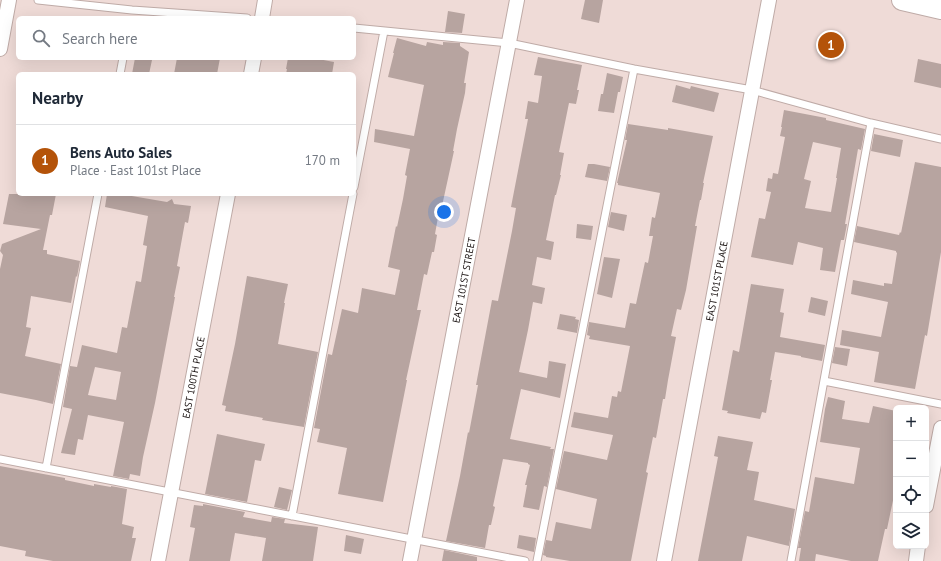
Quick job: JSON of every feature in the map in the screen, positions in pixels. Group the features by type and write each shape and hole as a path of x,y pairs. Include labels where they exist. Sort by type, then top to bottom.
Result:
{"main road":[{"path":"902,0 941,10"}],"street":[{"path":"0,49 9,0"},
{"path":"262,16 265,0"},
{"name":"EAST 101ST STREET","path":"410,561 517,0"},
{"name":"EAST 101ST PLACE","path":"664,561 770,0"},
{"path":"251,72 254,60"},
{"name":"EAST 100TH PLACE","path":"158,561 228,196"},
{"path":"929,490 941,428"},
{"path":"916,561 918,549"}],"lane":[{"path":"38,0 132,10 218,16"},
{"path":"131,16 132,10"},
{"path":"356,28 509,43 634,69 752,90 871,123 941,139"},
{"path":"356,177 384,31"},
{"path":"120,72 123,60"},
{"path":"537,561 634,69"},
{"path":"791,561 871,123"},
{"path":"46,468 98,196"},
{"path":"292,516 353,196"},
{"path":"824,381 941,404"},
{"path":"0,459 525,561"}],"building":[{"path":"585,0 603,0 599,23 581,19"},
{"path":"448,11 465,14 462,33 445,32"},
{"path":"397,38 426,46 427,42 443,45 443,42 460,43 460,46 469,52 464,83 466,83 465,93 454,151 442,206 440,206 435,234 437,235 434,252 432,252 427,275 424,274 417,310 421,310 383,502 338,494 347,448 317,442 320,429 314,428 328,354 332,355 342,309 358,313 362,288 395,295 400,270 388,267 403,199 407,176 405,175 410,149 374,142 375,129 414,136 424,85 388,77"},
{"path":"538,57 582,65 576,104 569,103 559,152 564,153 561,175 555,195 546,240 554,242 551,260 537,257 532,285 545,288 542,304 533,302 519,372 547,378 549,361 566,364 560,398 521,389 510,439 551,447 550,449 554,449 547,487 544,486 539,510 523,507 527,485 525,485 530,465 528,463 503,459 493,506 495,507 491,525 489,525 485,548 446,541 468,432 469,433 478,385 476,385 492,300 498,301 512,231 516,208 511,207 528,119 525,119 528,101 538,103 542,76 534,75"},
{"path":"918,59 941,64 941,88 914,82"},
{"path":"135,60 152,60 149,72 132,72"},
{"path":"177,60 220,60 217,72 174,72"},
{"path":"288,60 324,60 334,62 332,72 286,72"},
{"path":"607,73 623,77 620,92 618,92 614,113 598,111"},
{"path":"676,85 690,89 691,86 719,93 714,112 672,102"},
{"path":"784,110 826,118 826,120 865,129 861,150 858,149 845,224 847,224 844,240 841,240 835,272 820,270 823,248 798,242 793,265 751,257 759,218 765,219 771,192 766,191 768,178 772,179 773,173 778,174 785,137 780,136","holes":["813,142 841,148 831,212 805,208 811,181 804,179"]},
{"path":"628,124 668,130 668,128 713,136 695,226 697,226 686,290 681,310 677,309 671,336 676,337 665,399 663,399 656,438 653,437 646,472 648,473 631,561 570,561 546,557 543,555 546,540 552,541 556,522 591,529 597,499 556,489 564,451 607,460 613,435 571,427 574,412 608,418 612,396 617,397 618,391 621,392 630,346 589,339 590,336 587,335 589,322 625,328 630,303 636,304 645,262 648,263 653,236 649,236 652,217 655,218 660,193 618,185 617,183 627,140 625,140"},
{"path":"874,134 903,140 900,157 871,151"},
{"path":"915,162 941,167 941,252 927,336 925,335 915,389 874,382 879,352 840,345 842,330 881,337 888,302 851,294 853,280 884,286 884,283 892,284 897,253 896,251 854,242 857,226 899,235 900,232 901,233"},
{"path":"588,164 610,167 607,181 585,177"},
{"path":"9,194 16,194 16,196 56,196 43,250 47,250 47,254 80,261 71,303 31,296 26,327 31,328 25,356 61,364 53,404 0,393 0,269 3,255 0,251 2,244 41,229 3,224"},
{"path":"107,196 132,196 167,202 172,199 174,204 191,206 188,223 185,222 177,266 180,267 175,297 140,476 130,474 129,479 113,476 124,422 88,415 83,440 78,439 75,455 61,453 72,409 63,407 70,366 77,367 82,345 117,353 122,327 127,328 136,281 141,282 147,246 143,245 148,216 105,207","holes":["95,367 121,372 116,400 88,395"]},
{"path":"611,212 627,215 624,231 608,227"},
{"path":"577,224 593,226 591,240 576,238"},
{"path":"604,257 620,259 612,298 597,294"},
{"path":"247,276 288,284 278,344 318,352 304,427 262,420 263,418 225,411 226,406 222,405"},
{"path":"751,284 784,289 780,312 784,313 780,337 825,345 822,361 775,352 766,413 762,412 760,419 727,413 728,411 722,410 733,350 739,352"},
{"path":"811,297 828,301 825,316 808,312"},
{"path":"560,314 576,317 575,319 579,320 577,333 557,329"},
{"path":"835,347 850,349 847,366 832,363"},
{"path":"828,397 845,401 842,419 869,423 873,406 893,410 893,500 878,561 851,561 816,554 815,561 799,561 801,548 798,548 805,511 809,512 815,477 854,484 860,448 820,442"},
{"path":"217,434 265,444 261,461 255,460 247,502 205,494"},
{"path":"718,436 753,442 747,470 759,472 754,500 795,509 789,546 747,536 742,561 698,561 718,457 714,456"},
{"path":"0,466 65,478 65,480 94,486 94,484 127,489 122,524 134,527 132,538 136,538 131,561 53,561 25,556 26,551 0,546"},
{"path":"279,487 292,490 287,510 274,507"},
{"path":"203,504 245,512 243,517 271,522 272,517 285,519 284,523 318,527 313,561 262,561 266,538 235,533 230,561 189,561 195,528 190,527 194,505 203,506"},
{"path":"346,535 364,539 361,554 344,551"},
{"path":"519,535 536,538 534,552 517,548"},
{"path":"444,550 477,557 477,561 442,561"}],"place":[{"name":"Bens Auto Sales","path":"831,45"}]}
